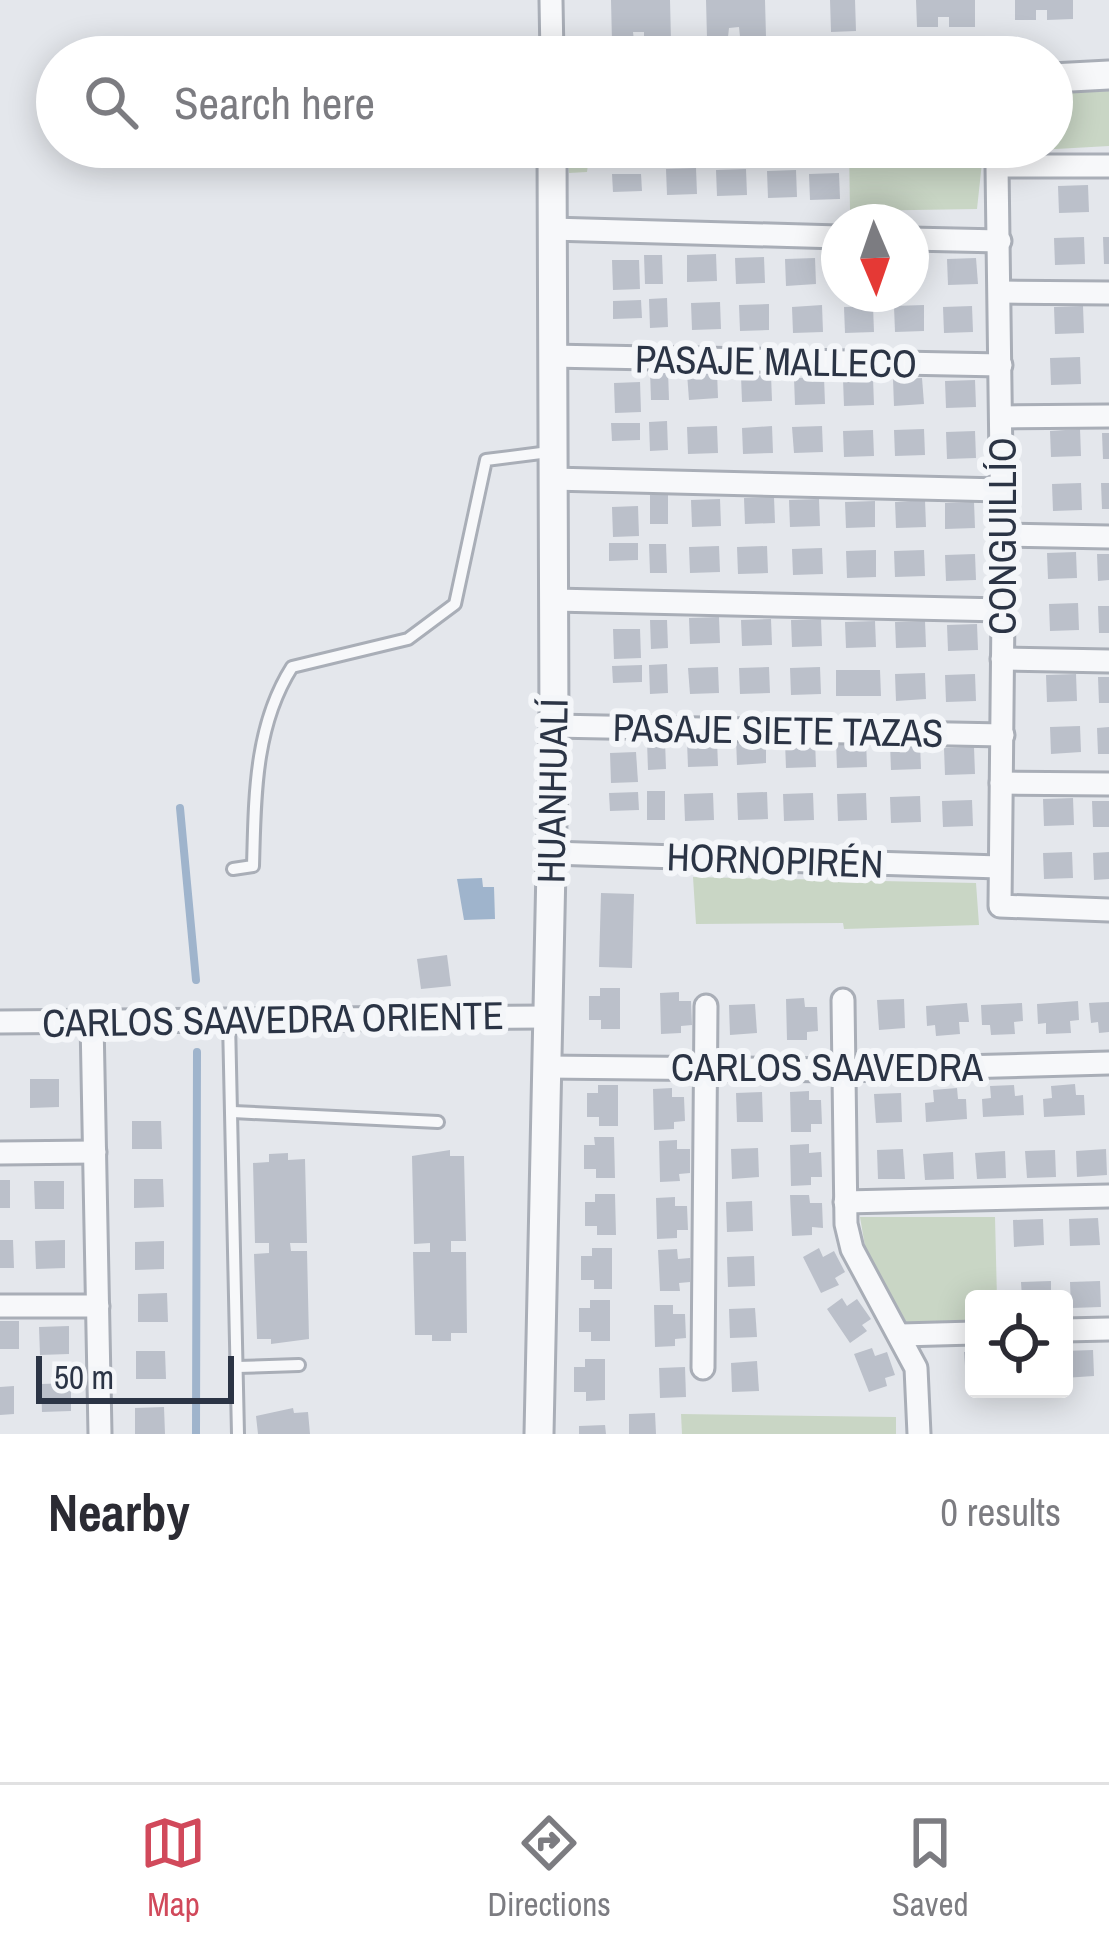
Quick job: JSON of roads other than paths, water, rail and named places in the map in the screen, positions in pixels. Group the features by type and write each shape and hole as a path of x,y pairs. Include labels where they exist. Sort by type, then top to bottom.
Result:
{"street":[{"path":"551,0 552,36"},
{"path":"1073,77 1109,75"},
{"name":"CONGUILLÍO","path":"1073,166 1109,166"},
{"name":"HUANHUALÍ","path":"539,1434 554,726 551,168"},
{"name":"CONGUILLÍO","path":"997,168 1003,610 1000,906 1109,910"},
{"path":"550,229 821,237"},
{"path":"929,240 1000,242"},
{"path":"1000,292 1109,293"},
{"name":"PASAJE MALLECO","path":"551,356 1001,365"},
{"path":"1001,417 1109,416"},
{"path":"552,465 1001,490"},
{"path":"1001,535 1109,537"},
{"path":"554,600 1003,610"},
{"path":"1002,659 1109,661"},
{"name":"PASAJE SIETE TAZAS","path":"554,726 1003,735"},
{"path":"1000,783 1109,784"},
{"name":"HORNOPIRÉN","path":"551,854 999,867"},
{"path":"843,1000 845,1202 852,1249 916,1368 919,1434"},
{"path":"703,1368 706,1006"},
{"name":"CARLOS SAAVEDRA ORIENTE","path":"0,1022 545,1017"},
{"path":"92,1021 100,1434"},
{"name":"CARLOS SAAVEDRA","path":"545,1067 844,1070 1109,1063"},
{"path":"0,1153 95,1152"},
{"path":"845,1202 1109,1196"},
{"path":"0,1306 98,1306"},
{"path":"1073,1330 1109,1329"},
{"path":"901,1335 965,1333"}],"lane":[{"path":"232,869 253,866 256,776 274,697 292,667 408,639 455,604 487,460 552,465"},
{"path":"229,1018 238,1434"},
{"path":"232,1112 438,1122"},
{"path":"237,1367 299,1365"}],"water":[{"path":"482,878 483,887 494,887 495,919 464,920 457,879"}],"waterway":[{"path":"180,808 196,980"},
{"path":"196,1434 197,1052"}]}
